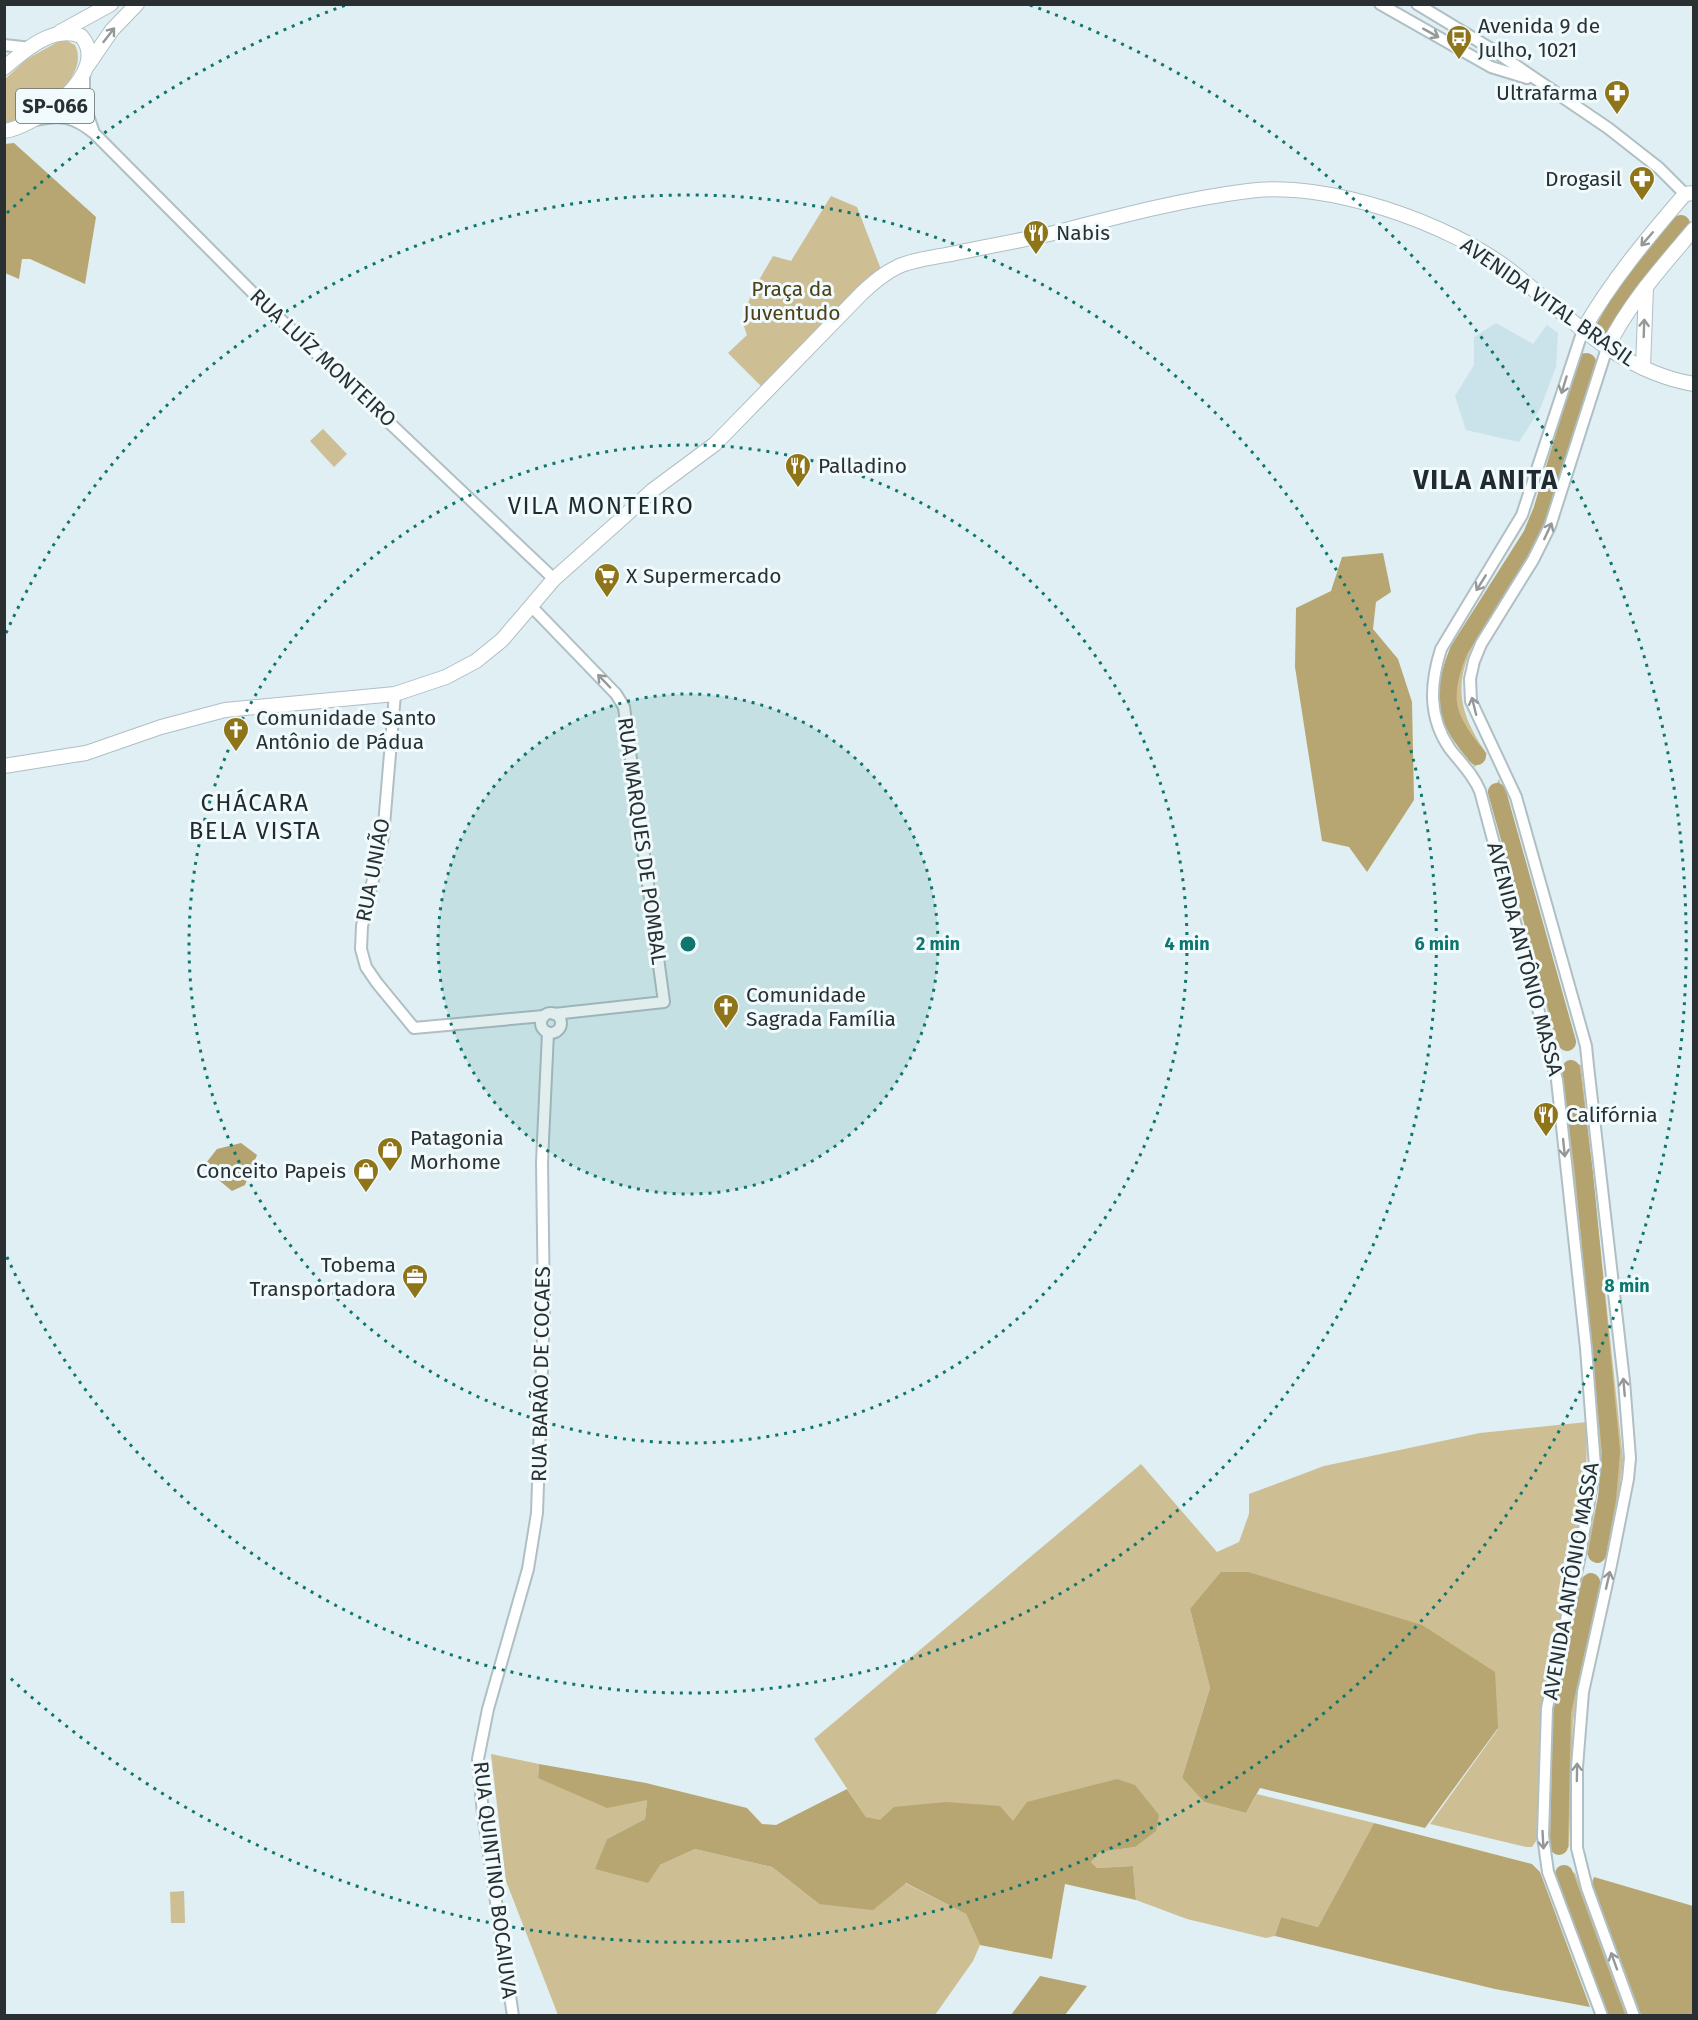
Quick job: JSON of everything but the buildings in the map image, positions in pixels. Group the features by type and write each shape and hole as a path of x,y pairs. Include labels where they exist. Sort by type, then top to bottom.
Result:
{"main road":[{"name":"SP-066","path":"4,68 31,48 111,4"},
{"name":"SP-066","path":"7,132 33,121 63,99 112,30 137,4"},
{"name":"SP-066","path":"56,34 74,33 86,41 88,47 85,71"},
{"name":"AVENIDA VITAL BRASIL","path":"4,766 86,753 161,726 225,710 395,694 446,677 476,661 502,640 554,579 653,490 715,444 876,280 913,261 1029,238 1168,205 1249,190 1284,190 1366,204 1434,227 1475,248 1510,271 1607,348 1673,381 1694,384"},
{"name":"AVENIDA ANTÔNIO MASSA","path":"1583,330 1606,290 1691,196"},
{"name":"AVENIDA ANTÔNIO MASSA","path":"1607,348 1619,324 1694,228"},
{"path":"1643,368 1646,287"}],"street":[{"path":"1380,4 1491,67 1539,82"},
{"path":"1417,4 1493,50 1608,128 1691,196"},
{"path":"4,45 31,48"},
{"name":"RUA LUÍZ MONTEIRO","path":"85,71 84,104 94,133"},
{"name":"RUA LUÍZ MONTEIRO","path":"33,121 63,116 81,122 94,133 258,298 554,579"},
{"name":"AVENIDA ANTÔNIO MASSA","path":"1583,330 1522,515 1441,649 1433,672 1432,693 1440,732 1474,778 1480,791 1557,1080 1586,1347 1594,1466 1579,1560 1547,1708 1543,1836 1548,1872 1602,2016"},
{"name":"AVENIDA ANTÔNIO MASSA","path":"1607,348 1563,493 1550,526 1533,560 1481,644 1470,679 1476,715 1500,758 1516,797 1586,1046 1623,1369 1630,1458 1611,1565 1582,1692 1577,1767 1577,1848 1587,1888 1634,2016"},
{"name":"RUA MARQUES DE POMBAL","path":"532,607 616,694 628,718 664,1002 584,1013"},
{"name":"RUA UNIÃO","path":"395,694 383,837 362,926 361,949 366,966 414,1028 517,1019"},
{"path":"517,1019 584,1013"},
{"path":"517,1019 545,1031 559,1029 584,1013"},
{"path":"549,1015 559,1018 559,1029"},
{"name":"RUA BARÃO DE COCAES","path":"488,1709 528,1569 537,1513 544,1307 542,1162 545,1031 541,1021 549,1015"},
{"name":"RUA QUINTINO BOCAIUVA","path":"488,1709 479,1750 479,1771 513,2016"}],"shaded area":[{"path":"14,143 96,217 85,284 30,259 22,259 19,279 5,273 5,144"},
{"path":"1496,323 1533,344 1547,325 1558,333 1556,367 1540,409 1519,442 1466,430 1455,396 1474,365 1474,337"},
{"path":"1383,553 1391,592 1376,602 1373,629 1398,659 1412,702 1414,800 1367,872 1349,847 1322,841 1295,667 1296,608 1331,591 1342,557"},
{"path":"241,1143 257,1155 245,1185 232,1191 203,1167 217,1149"},
{"path":"1221,1572 1248,1572 1422,1625 1495,1672 1498,1728 1425,1828 1260,1788 1246,1813 1204,1802 1182,1778 1210,1688 1190,1609"},
{"path":"539,1764 646,1783 747,1808 762,1824 776,1825 847,1789 866,1817 880,1820 894,1807 946,1802 1000,1806 1013,1821 1027,1802 1117,1779 1135,1785 1159,1815 1156,1831 1135,1847 1100,1852 1091,1862 1097,1868 1133,1866 1136,1900 1065,1884 1052,1959 980,1945 966,1914 906,1883 873,1910 819,1904 772,1867 695,1849 660,1865 648,1883 595,1869 607,1839 645,1819 647,1800 607,1808 538,1778"},
{"path":"1374,1823 1532,1864 1540,1872 1590,2007 1495,1989 1275,1936 1281,1917 1318,1927"},
{"path":"1594,1877 1693,1906 1693,2015 1641,2015 1592,1883"},
{"path":"1040,1976 1087,1986 1065,2015 1011,2015"}],"green space":[{"path":"63,39 75,45 78,58 75,71 67,83 43,106 5,125 4,80 27,59"},
{"name":"Praça da Juventudo","path":"831,196 857,207 882,272 761,386 728,353 747,335 742,321 752,292 773,256 791,261"},
{"path":"1680,220 1686,227 1640,280 1602,335 1598,329 1633,274"},
{"path":"1582,352 1595,362 1547,516 1529,551 1473,645 1466,663 1462,679 1462,696 1466,714 1487,754 1475,767 1463,752 1447,723 1443,709 1443,678 1455,643 1525,533 1534,513"},
{"path":"323,429 347,454 334,467 310,441"},
{"path":"1499,779 1574,1039 1569,1046 1557,1046 1490,797"},
{"path":"1569,1062 1581,1065 1623,1460 1616,1517 1607,1558 1598,1561 1586,1554 1599,1491 1600,1445 1562,1068"},
{"path":"1587,1422 1586,1496 1541,1712 1538,1838 1532,1847 1430,1824 1498,1729 1190,1609 1210,1688 1182,1778 1204,1802 1246,1813 1257,1794 1374,1823 1318,1927 1281,1917 1275,1936 1266,1938 1187,1919 1136,1900 1133,1866 1097,1868 1091,1862 1100,1852 1135,1847 1013,1821 894,1808 880,1821 866,1817 814,1739 1141,1464 1217,1552 1239,1542 1249,1514 1249,1494 1324,1466 1480,1433"},
{"path":"1585,1575 1595,1576 1601,1583 1573,1721 1569,1847 1558,1853 1550,1849 1553,1708 1581,1579"},
{"path":"491,1754 539,1764 538,1778 647,1800 645,1819 607,1839 596,1869 660,1865 695,1849 772,1867 819,1904 905,1883 966,1914 980,1945 973,1961 935,2015 558,2015 506,1881"},
{"path":"1561,1868 1575,1873 1629,2015 1606,2015 1556,1881 1554,1873"},
{"path":"184,1891 185,1923 171,1923 170,1892"}],"waterway":[{"path":"1603,331 1624,294 1681,224"},
{"path":"1477,756 1466,743 1452,719 1448,707 1449,681 1459,650 1532,535 1542,511 1587,362"},
{"path":"1497,792 1567,1042"},
{"path":"1571,1069 1584,1173 1611,1452 1607,1499 1597,1554"},
{"path":"1559,1846 1562,1712 1591,1582"},
{"path":"1564,1874 1616,2016"}],"place":[{"name":"Avenida 9 de Julho, 1021","path":"1459,61"},
{"name":"Ultrafarma","path":"1617,116"},
{"name":"Drogasil","path":"1642,202"},
{"name":"Nabis","path":"1036,256"},
{"name":"Palladino","path":"798,489"},
{"name":"X Supermercado","path":"607,599"},
{"name":"Comunidade Santo Antônio de Pádua","path":"236,753"},
{"name":"Comunidade Sagrada Família","path":"726,1030"},
{"name":"Califórnia","path":"1546,1138"},
{"name":"Patagonia Morhome","path":"390,1173"},
{"name":"Conceito Papeis","path":"366,1194"},
{"name":"Tobema Transportadora","path":"415,1300"}],"district":[{"name":"VILA ANITA","path":"1486,480"},
{"name":"VILA MONTEIRO","path":"601,506"},
{"name":"CHÁCARA BELA VISTA","path":"255,817"}]}
